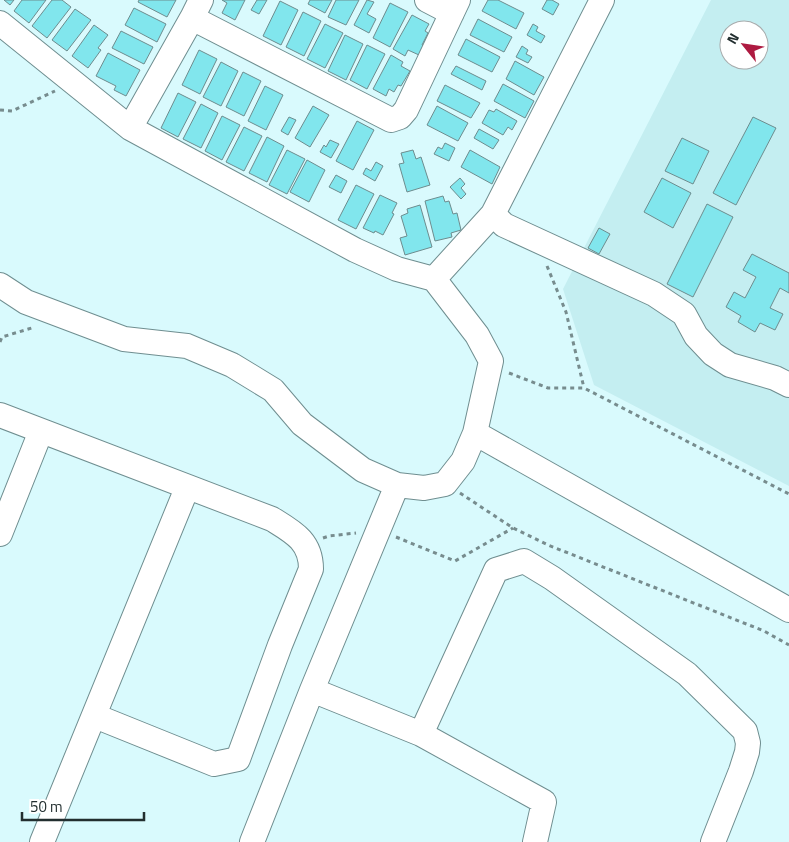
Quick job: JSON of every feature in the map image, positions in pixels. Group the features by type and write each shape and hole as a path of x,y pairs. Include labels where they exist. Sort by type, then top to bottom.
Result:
{"street":[{"path":"130,128 196,9 391,120 400,117 406,110 455,6 427,0"},
{"path":"434,279 493,214 602,0"},
{"path":"0,23 130,128 355,250 397,268 434,279 476,335 491,361 475,433 463,461 445,484 424,488 397,485 363,470 302,424 273,390 232,365 187,346 124,339 26,302 0,285"},
{"path":"493,214 504,225 654,294 684,314 696,336 713,354 730,365 775,378 789,385"},
{"path":"0,415 272,519 294,533 306,544 311,558 311,569 280,645 238,759 214,764 95,716"},
{"path":"0,534 41,431"},
{"path":"475,433 789,610"},
{"path":"252,842 312,690 397,485"},
{"path":"42,842 187,488"},
{"path":"421,734 496,570 524,561 552,578 688,674 745,730 748,743 747,752 713,842"},
{"path":"312,690 421,734 544,802 535,842"}],"path":[{"path":"0,110 12,111 74,82"},
{"path":"535,238 566,312 584,388"},
{"path":"0,342 2,337 66,318"},
{"path":"491,361 512,375 548,388 584,388 789,494"},
{"path":"445,484 513,528 548,545 764,631 789,645"},
{"path":"306,544 329,536 378,530 455,561 513,528"}],"shaded area":[{"path":"711,0 789,0 789,486 594,385 563,289"}],"building":[{"path":"4,0 14,0 10,5"},
{"path":"22,0 46,0 29,23 14,11"},
{"path":"52,0 62,0 71,7 47,38 32,26"},
{"path":"139,0 176,0 167,17 138,2"},
{"path":"222,0 245,0 235,20 222,13 227,3"},
{"path":"257,0 267,0 259,14 251,10"},
{"path":"310,0 332,0 325,13 308,4"},
{"path":"336,0 359,0 346,25 328,17"},
{"path":"367,0 374,2 367,14 376,19 369,33 354,25"},
{"path":"488,0 498,0 524,13 516,29 482,11"},
{"path":"547,0 552,0 559,4 553,15 542,9"},
{"path":"280,1 298,10 281,45 263,36"},
{"path":"390,3 408,12 390,47 373,38"},
{"path":"134,8 166,24 157,42 125,25"},
{"path":"75,9 91,20 67,51 52,40"},
{"path":"303,12 321,21 304,56 286,47"},
{"path":"412,15 429,24 425,31 428,33 419,55 408,50 405,56 393,49"},
{"path":"478,19 512,37 504,52 470,35"},
{"path":"325,24 343,33 325,68 307,59"},
{"path":"533,24 538,27 536,31 545,36 541,43 527,35"},
{"path":"94,25 108,35 98,48 101,50 88,68 72,56"},
{"path":"121,31 153,47 144,64 112,48"},
{"path":"345,35 363,44 346,80 328,71"},
{"path":"466,39 500,57 492,72 458,55"},
{"path":"367,45 385,54 367,89 350,80"},
{"path":"522,46 528,50 526,54 532,57 528,63 516,57"},
{"path":"199,50 217,59 200,94 182,85"},
{"path":"108,53 140,70 126,96 114,90 116,86 96,76"},
{"path":"391,55 403,62 401,66 410,71 401,86 398,85 394,92 389,89 386,96 373,89"},
{"path":"515,61 544,77 534,95 506,79"},
{"path":"221,62 238,71 221,106 203,97"},
{"path":"456,66 486,81 482,90 451,74"},
{"path":"243,72 261,81 244,116 226,107"},
{"path":"503,84 534,101 525,118 494,101"},
{"path":"445,85 480,103 471,118 437,101"},
{"path":"265,86 283,95 266,130 248,121"},
{"path":"178,93 196,102 178,137 161,128"},
{"path":"201,104 218,113 201,148 183,139"},
{"path":"313,106 329,115 310,147 295,138"},
{"path":"437,106 468,123 458,141 427,125"},
{"path":"496,109 517,121 512,130 508,127 503,135 482,123 489,110 494,112"},
{"path":"222,116 240,125 222,160 205,151"},
{"path":"289,117 296,120 288,135 281,131"},
{"path":"753,117 776,128 736,205 713,193"},
{"path":"357,121 374,130 353,170 336,161"},
{"path":"244,127 262,136 244,171 226,162"},
{"path":"479,129 499,140 493,149 474,138"},
{"path":"267,137 284,146 267,182 249,173"},
{"path":"682,138 709,151 693,184 665,171"},
{"path":"330,140 339,144 331,158 320,152"},
{"path":"445,143 455,148 449,161 434,154 438,147 442,149"},
{"path":"287,150 305,159 287,194 269,185"},
{"path":"413,150 416,159 421,157 430,185 407,192 399,164 404,163 401,153"},
{"path":"470,150 500,167 492,184 461,167"},
{"path":"307,160 325,170 309,202 290,192"},
{"path":"376,162 383,166 375,181 363,174 366,168 371,171"},
{"path":"336,175 347,181 341,193 329,187"},
{"path":"460,178 465,184 461,188 466,194 461,199 450,187"},
{"path":"662,178 691,193 673,228 644,212"},
{"path":"356,185 374,194 356,229 338,220"},
{"path":"380,195 397,203 392,213 394,214 383,235 363,228"},
{"path":"443,196 445,202 449,201 453,214 457,213 461,230 451,233 452,237 435,241 425,201"},
{"path":"707,204 733,217 693,297 667,284"},
{"path":"420,205 432,247 405,255 400,238 407,236 401,216 408,213 407,209"},
{"path":"599,228 610,234 599,254 588,248"},
{"path":"752,254 789,273 789,293 780,288 770,308 783,314 775,330 760,323 755,332 738,322 741,316 726,307 734,292 745,298 756,277 743,270"}]}
